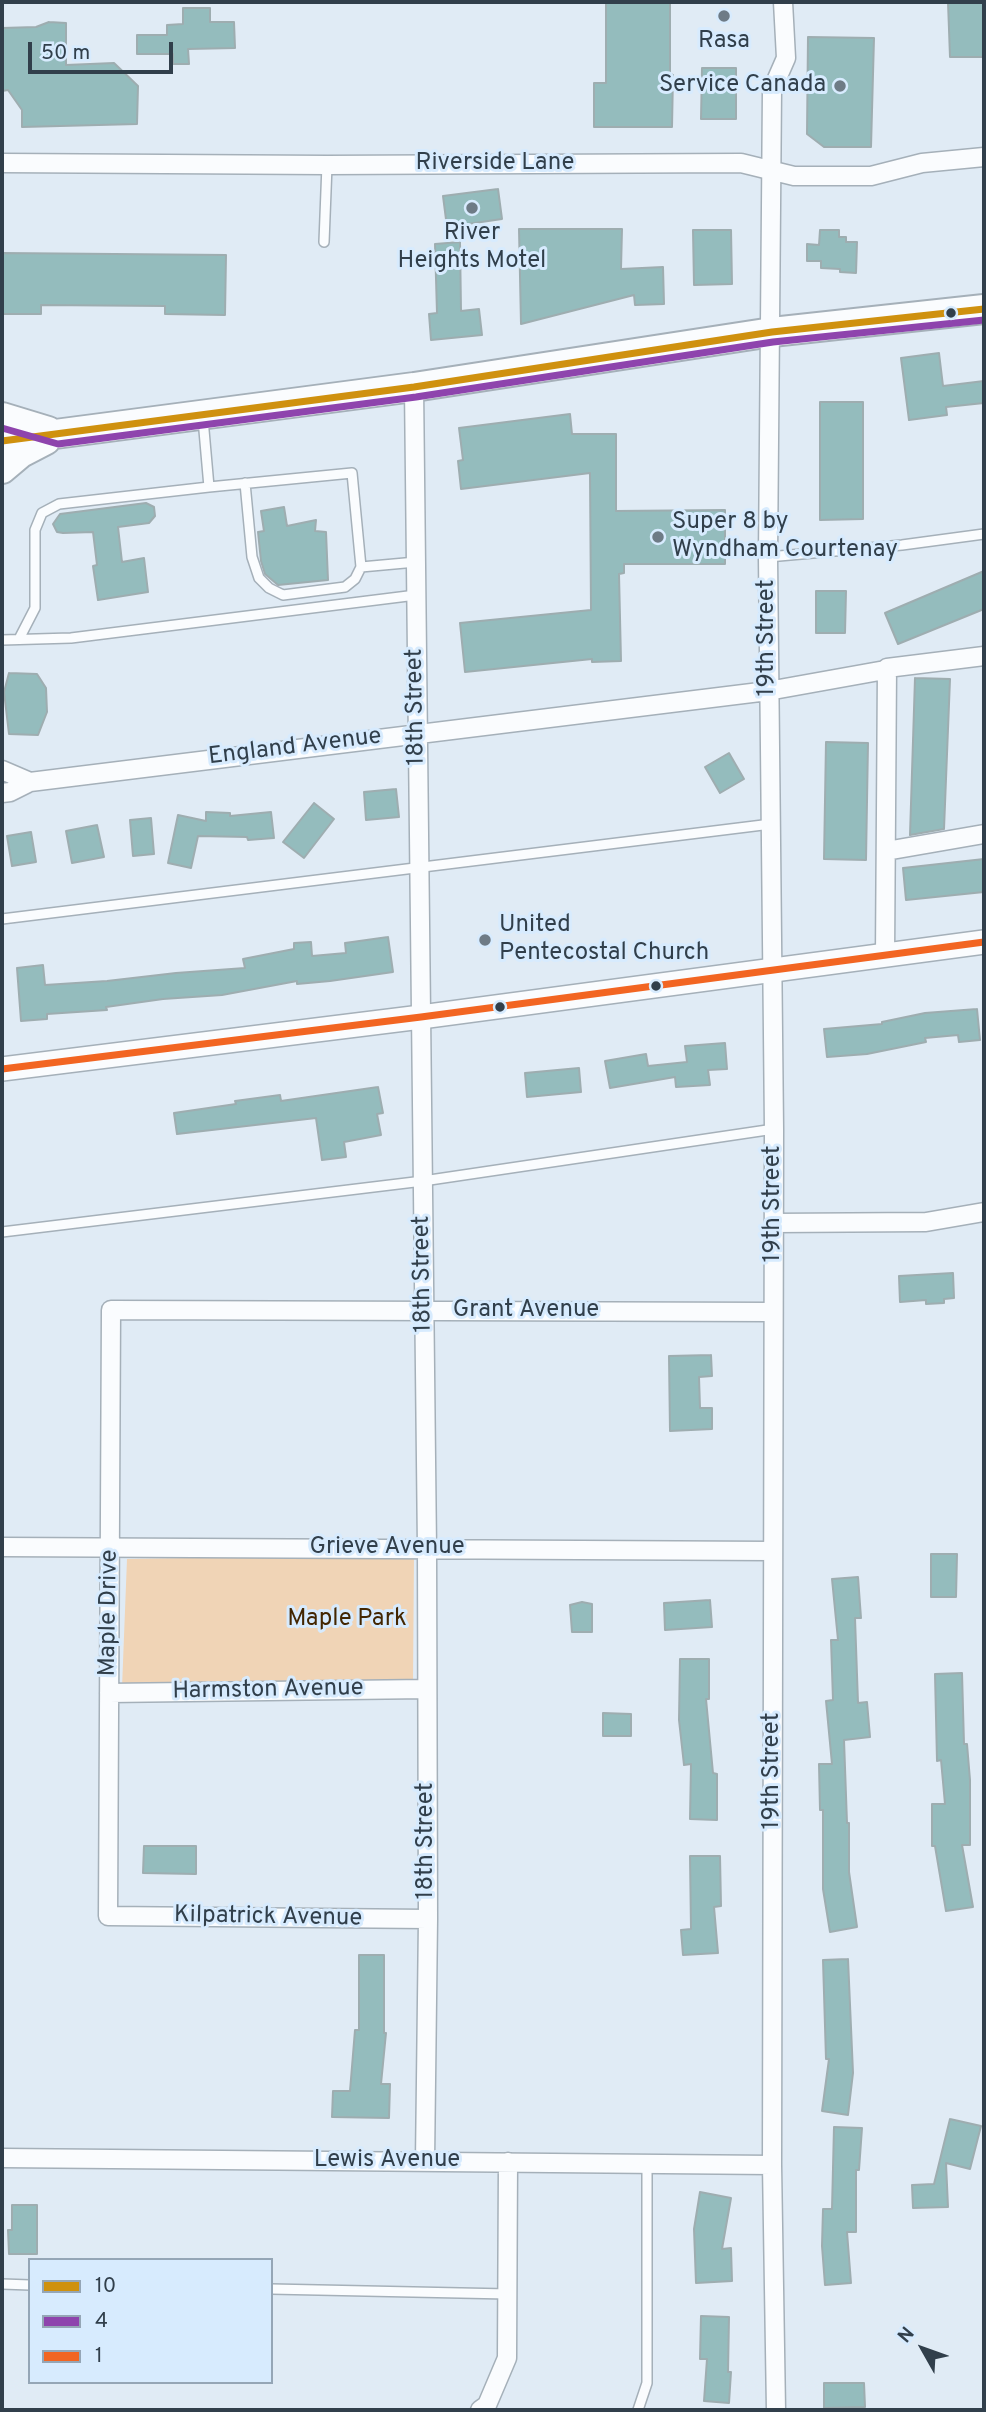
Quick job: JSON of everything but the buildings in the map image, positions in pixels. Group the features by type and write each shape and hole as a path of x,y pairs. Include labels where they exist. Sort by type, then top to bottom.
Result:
{"main road":[{"path":"2,441 414,387 772,332 984,309"},
{"path":"2,417 57,434"},
{"path":"2,469 21,453 57,434"}],"street":[{"name":"19th Street","path":"776,2410 772,2165 774,1129 768,557 772,90 786,58 783,2"},
{"name":"Riverside Lane","path":"2,163 741,163 794,176 871,176 922,163 984,157"},
{"name":"18th Street","path":"414,387 427,1548 428,1919 425,2161"},
{"name":"England Avenue","path":"2,793 30,782 768,691 887,668 984,656"},
{"path":"885,955 887,668"},
{"path":"2,770 30,782"},
{"path":"886,851 984,834"},
{"path":"2,1069 421,1017 984,942"},
{"path":"774,1223 926,1222 984,1212"},
{"name":"Grant Avenue","path":"111,1310 773,1312"},
{"name":"Maple Drive","path":"108,1916 111,1310"},
{"name":"Grieve Avenue","path":"2,1547 772,1551"},
{"name":"Harmston Avenue","path":"109,1693 426,1689"},
{"name":"Kilpatrick Avenue","path":"108,1916 428,1919"},
{"name":"Lewis Avenue","path":"2,2158 772,2165"},
{"path":"484,2407 507,2358 508,2162"}],"lane":[{"path":"324,242 327,165"},
{"path":"203,414 209,487"},
{"path":"19,639 36,608 35,530 42,513 59,504 245,483 352,473 360,567 355,579 345,587 283,595 268,588 259,578 252,557 245,483"},
{"path":"768,557 902,545 984,534"},
{"path":"360,567 416,562"},
{"path":"2,640 71,638 416,595"},
{"path":"2,919 771,824"},
{"path":"2,1231 423,1181 774,1129"},
{"path":"638,2410 646,2383 647,2164"},
{"path":"2,2284 28,2285"},
{"path":"273,2289 508,2294"}],"green space":[{"name":"Maple Park","path":"414,1554 413,1683 122,1688 127,1559"}],"transit line":[{"name":"10","path":"2,441 414,387 772,332 984,309"},
{"name":"4","path":"2,428 58,444 416,397 773,342 984,320"},
{"name":"1","path":"2,1069 421,1017 984,942"}],"place":[{"name":"Rasa","path":"724,16"},
{"name":"Service Canada","path":"840,86"},
{"name":"River Heights Motel","path":"472,208"},
{"name":"Super 8 by Wyndham Courtenay","path":"658,537"},
{"name":"United Pentecostal Church","path":"485,940"}]}
